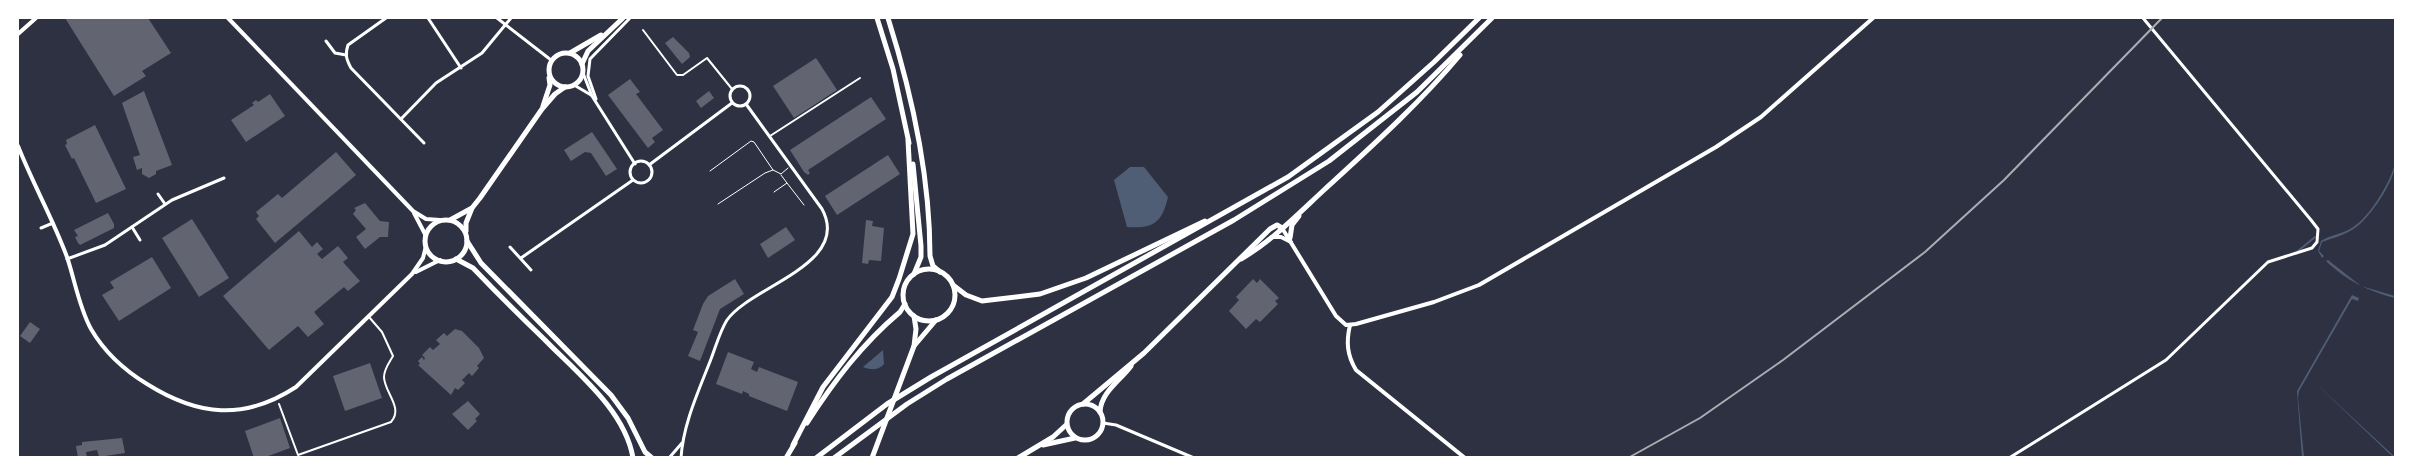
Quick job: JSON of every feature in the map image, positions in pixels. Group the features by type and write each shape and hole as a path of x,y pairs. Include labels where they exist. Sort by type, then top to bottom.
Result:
{"highway":[{"path":"466,233 460,225 450,220 440,220 432,226 426,236 426,246 431,255 440,260 456,259 464,252 467,242 466,223 472,208 542,109 555,94 565,87 574,85 583,73 582,64 588,50 623,18"},
{"path":"793,445 834,380 868,342 900,312 904,304 904,288 914,274 920,257 921,246 915,175 893,69 877,18"},
{"path":"888,18 906,77 917,132 924,176 930,256 933,266 966,295 982,301 1040,294 1086,278 1235,208"},
{"path":"816,458 887,404 931,377 1235,208 1314,159 1378,112 1434,62 1479,18"},
{"path":"1038,446 1075,438 1092,439 1102,430 1101,402 1135,362 1241,259 1272,237 1311,202 1441,77 1492,18"},
{"path":"834,458 907,404 947,379 1250,211 1329,161 1416,92 1483,28"},
{"path":"542,109 550,85 551,60 559,54 570,53 604,34"},
{"path":"570,53 575,55 582,64"},
{"path":"549,75 555,84 565,87"},
{"path":"786,458 823,387 892,297 900,278 914,234 908,140"},
{"path":"1292,241 1292,225 1311,202"},
{"path":"450,220 472,208"},
{"path":"1241,259 1249,247 1270,229 1277,225 1282,228"},
{"path":"467,242 482,263 606,390 628,418 646,452 652,458"},
{"path":"456,259 473,268 592,389 623,428 630,442 633,458"},
{"path":"914,274 931,269 940,272"},
{"path":"914,346 936,320 948,313 952,307 955,294 953,285"},
{"path":"904,304 914,316 925,320 936,320"},
{"path":"872,457 914,346 916,329 914,316"},
{"path":"1018,458 1066,425 1071,409 1083,404 1135,362"},
{"path":"1083,404 1091,406 1100,412"},
{"path":"1066,425 1075,438"}],"street":[{"path":"18,34 36,18"},
{"path":"228,18 413,211 426,219 440,220"},
{"path":"386,18 348,45 346,55 351,68 424,143"},
{"path":"428,18 461,68"},
{"path":"496,18 551,60"},
{"path":"401,118 432,86 482,53 511,18"},
{"path":"596,102 588,76 590,59 594,52 630,18"},
{"path":"1282,228 1292,241 1336,316 1346,324 1350,325 1434,302 1480,285 1741,132 1873,18"},
{"path":"2009,458 2166,360 2268,262 2315,246 2318,230 2311,220 2143,18"},
{"path":"326,41 335,53 346,55"},
{"path":"583,73 592,96 635,164"},
{"path":"574,85 592,96"},
{"path":"738,86 748,90 750,99 746,104 739,106 732,103 729,96 732,89 738,86"},
{"path":"649,165 732,103"},
{"path":"681,458 682,442 726,322 742,306 813,259 825,240 827,224 824,212 746,104"},
{"path":"18,146 53,222 92,330 110,355 124,369 158,391 198,409 238,410 256,406 277,399 306,379 412,274 423,258 426,246"},
{"path":"643,162 649,165 652,176 647,181 640,183 634,180 631,171 635,164 643,162"},
{"path":"67,259 105,245 165,204 224,178"},
{"path":"521,258 634,180"},
{"path":"158,194 165,204"},
{"path":"413,211 426,236"},
{"path":"42,228 53,222"},
{"path":"132,227 140,240"},
{"path":"1272,237 1292,241"},
{"path":"510,247 531,270"},
{"path":"412,274 440,260"},
{"path":"1350,325 1349,358 1356,370 1465,458"},
{"path":"1103,423 1116,425 1194,458"},
{"path":"669,458 682,442"}],"lane":[{"path":"643,30 676,75 683,75 707,58 732,89"},
{"path":"768,136 860,78"},
{"path":"279,404 298,456 387,424 394,418 395,407 384,380 386,367 393,356 382,332 369,317"}],"path":[{"path":"710,171 751,141 754,142 774,170 781,174 804,205"},
{"path":"781,174 790,166"},
{"path":"718,204 774,170"},
{"path":"774,192 787,183"}],"water":[{"path":"2395,163 2391,179 2374,208 2355,228 2322,242 2319,251 2324,256 2322,258 2318,251 2321,241 2350,229 2364,218 2384,190"},
{"path":"1130,167 1144,167 1168,197 1163,213 1159,218 1144,227 1127,227 1114,180"},
{"path":"2328,260 2360,285 2334,268 2326,261"},
{"path":"2363,286 2395,296 2395,298 2376,292"},
{"path":"2352,295 2359,298 2358,301 2352,299 2299,391 2298,398 2304,457 2302,457 2297,391"},
{"path":"883,350 884,364 882,366 874,369 863,367"},
{"path":"2312,380 2395,457 2393,457"}],"building":[{"path":"65,18 148,18 171,53 142,71 146,76 114,96"},
{"path":"673,37 689,53 690,57 682,64 665,43"},
{"path":"816,58 837,90 794,118 773,86"},
{"path":"630,79 640,92 636,94 663,130 652,138 655,142 648,148 608,95"},
{"path":"144,91 172,165 156,171 156,174 149,178 142,174 142,168 137,170 133,157 140,155 122,103"},
{"path":"709,91 714,98 701,108 696,101"},
{"path":"270,94 285,116 246,142 231,120 254,105 252,103 256,100 258,102"},
{"path":"871,97 886,119 808,170 810,173 808,175 804,172 790,150"},
{"path":"95,125 126,189 96,203 74,158 72,159 65,145 67,144 66,140"},
{"path":"592,132 617,169 606,176 591,153 585,152 571,161 564,150"},
{"path":"336,152 356,175 275,243 256,219 259,216 256,212 278,194 282,198"},
{"path":"888,155 900,174 837,215 825,196"},
{"path":"365,203 380,221 389,222 388,237 380,237 365,249 356,237 366,229 353,214 356,210 354,208"},
{"path":"108,213 114,228 80,245 75,237 78,236 74,230"},
{"path":"192,219 229,278 199,297 162,238"},
{"path":"866,220 873,221 872,226 884,228 881,261 869,260 868,264 862,263"},
{"path":"786,227 795,240 768,258 760,244"},
{"path":"299,231 312,247 317,242 323,249 317,254 322,259 338,246 348,258 343,262 360,281 348,291 344,287 314,312 324,324 308,337 298,326 269,350 223,296"},
{"path":"152,257 171,288 119,321 102,295 114,288 110,282"},
{"path":"735,279 744,294 720,309 700,361 688,356 698,332 693,330 703,304 708,296"},
{"path":"1253,279 1257,283 1260,279 1279,298 1275,301 1278,304 1260,322 1256,319 1246,329 1229,311 1239,300 1236,297"},
{"path":"30,322 40,329 30,343 20,336"},
{"path":"455,329 462,331 479,348 484,358 472,376 469,373 462,380 465,383 458,390 455,388 451,395 418,365 420,364 418,361 422,357 424,360 425,358 422,355 430,347 433,350 440,344 436,340 444,333 447,336"},
{"path":"728,352 754,362 751,369 757,372 759,367 798,382 787,411 749,396 749,394 743,391 742,394 716,384"},
{"path":"370,363 382,398 345,411 333,376"},
{"path":"468,401 480,414 475,419 477,421 468,430 452,414"},
{"path":"280,418 290,448 263,458 254,458 245,431"},
{"path":"122,438 125,453 99,457 97,450 86,452 87,458 78,458 76,446 82,445 82,442"}],"waterway":[{"path":"2298,251 2315,237"}],"railway":[{"path":"1628,458 1700,418 1783,360 1925,252 2004,180 2162,18"}]}
